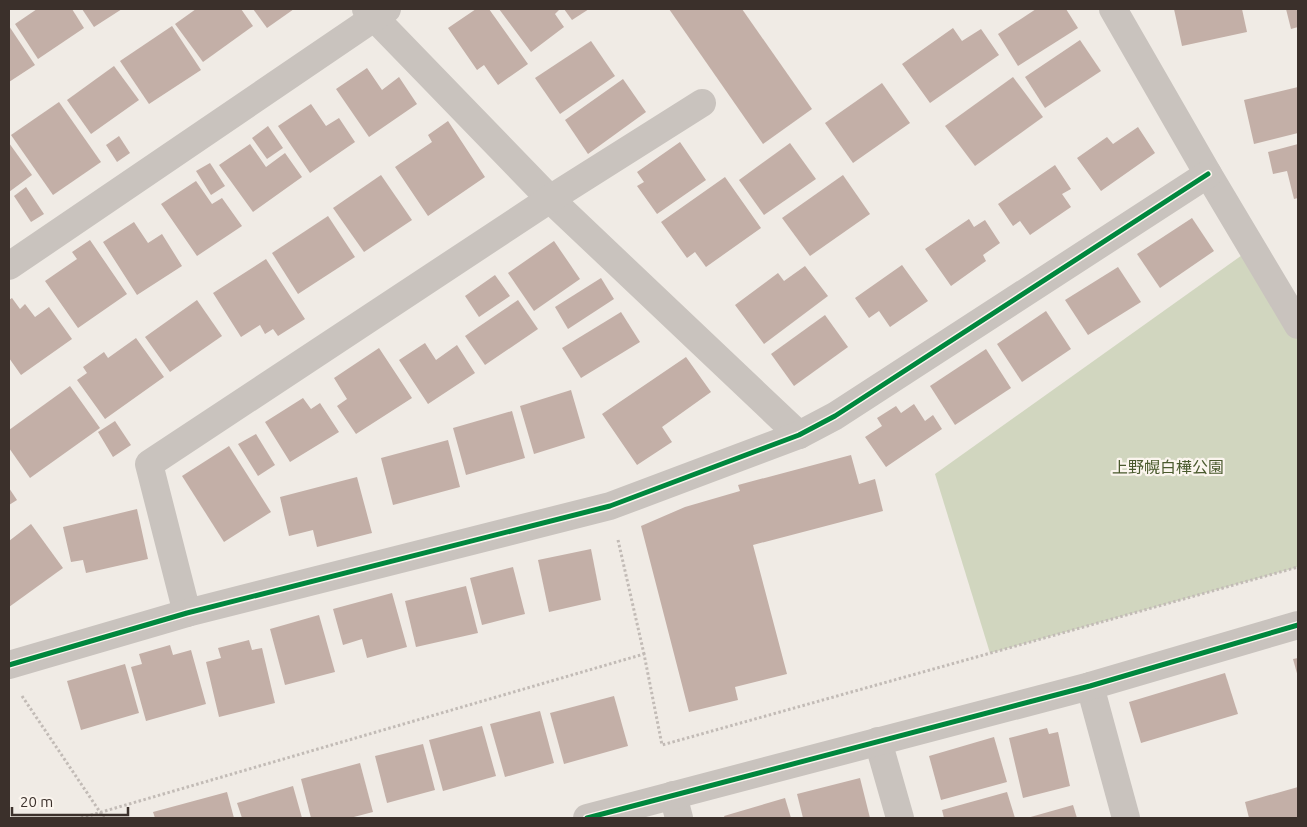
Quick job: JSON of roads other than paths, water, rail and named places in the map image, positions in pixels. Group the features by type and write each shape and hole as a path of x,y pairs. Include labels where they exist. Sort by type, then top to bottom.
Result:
{"street":[{"path":"1113,9 1298,325"},
{"path":"9,266 376,12 550,198 799,435"},
{"path":"187,613 149,464 550,198 702,102"},
{"path":"9,665 187,613 610,506 799,435 835,416 1208,174"},
{"path":"587,818 676,807 878,741 1090,686 1298,625"},
{"path":"1090,686 1126,818"},
{"path":"878,741 900,818"}],"park label":[{"name":"上野幌白樺公園","path":"1168,467"}]}
